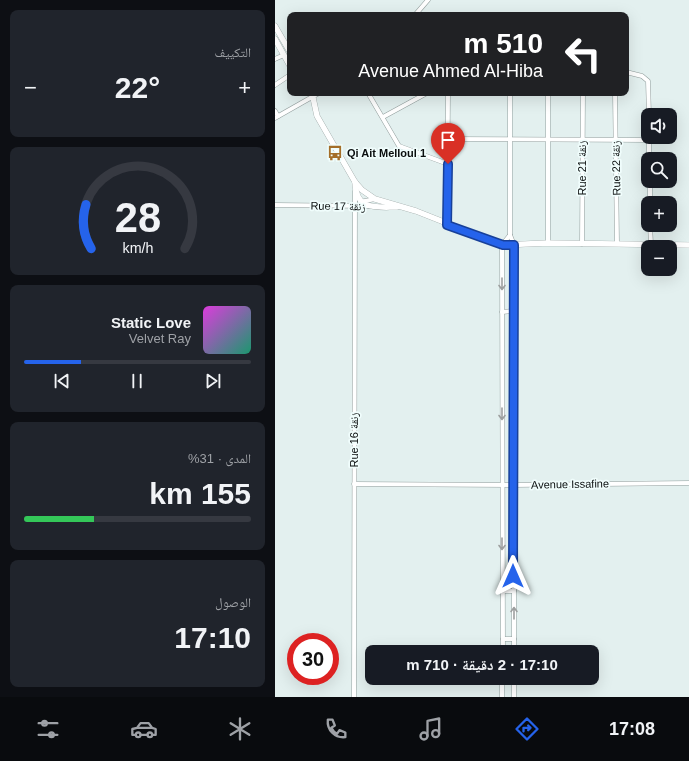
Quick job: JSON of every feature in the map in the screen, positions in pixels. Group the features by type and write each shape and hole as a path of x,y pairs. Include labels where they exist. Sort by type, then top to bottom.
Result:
{"street":[{"path":"418,12 428,0"},
{"path":"275,26 287,47"},
{"path":"275,39 287,60"},
{"path":"275,59 284,54"},
{"path":"629,73 642,76 648,81 649,108"},
{"path":"275,85 287,78"},
{"path":"275,111 277,117 310,96"},
{"path":"312,96 317,116 355,182 361,190 375,199 402,207 503,245 548,243 641,244"},
{"path":"370,96 383,117 395,142 402,149 448,164"},
{"path":"383,117 422,96"},
{"path":"447,225 449,139 448,96"},
{"path":"510,96 510,235 514,245 514,645"},
{"path":"548,243 549,96"},
{"name":"Rue 21 زنقة","path":"582,244 583,96"},
{"name":"Rue 22 زنقة","path":"615,96 617,244"},
{"path":"449,139 641,139"},
{"name":"Rue 16 زنقة","path":"354,697 355,182"},
{"path":"355,191 361,202 374,207"},
{"path":"355,205 375,199"},
{"name":"Rue 17 زنقة","path":"275,205 355,205 402,207"},
{"path":"503,645 503,245 510,235"},
{"path":"677,245 689,245"},
{"path":"502,312 513,311"},
{"name":"Avenue Issafine","path":"354,484 513,485 689,483"},
{"path":"503,591 514,591"},
{"path":"503,639 514,639"},
{"path":"503,685 503,697"},
{"path":"513,685 513,697"}],"place":[{"name":"Qi Ait Melloul 1","path":"335,153"}],"route":[{"path":"448,164 447,225 503,245 514,245 513,576"}]}
